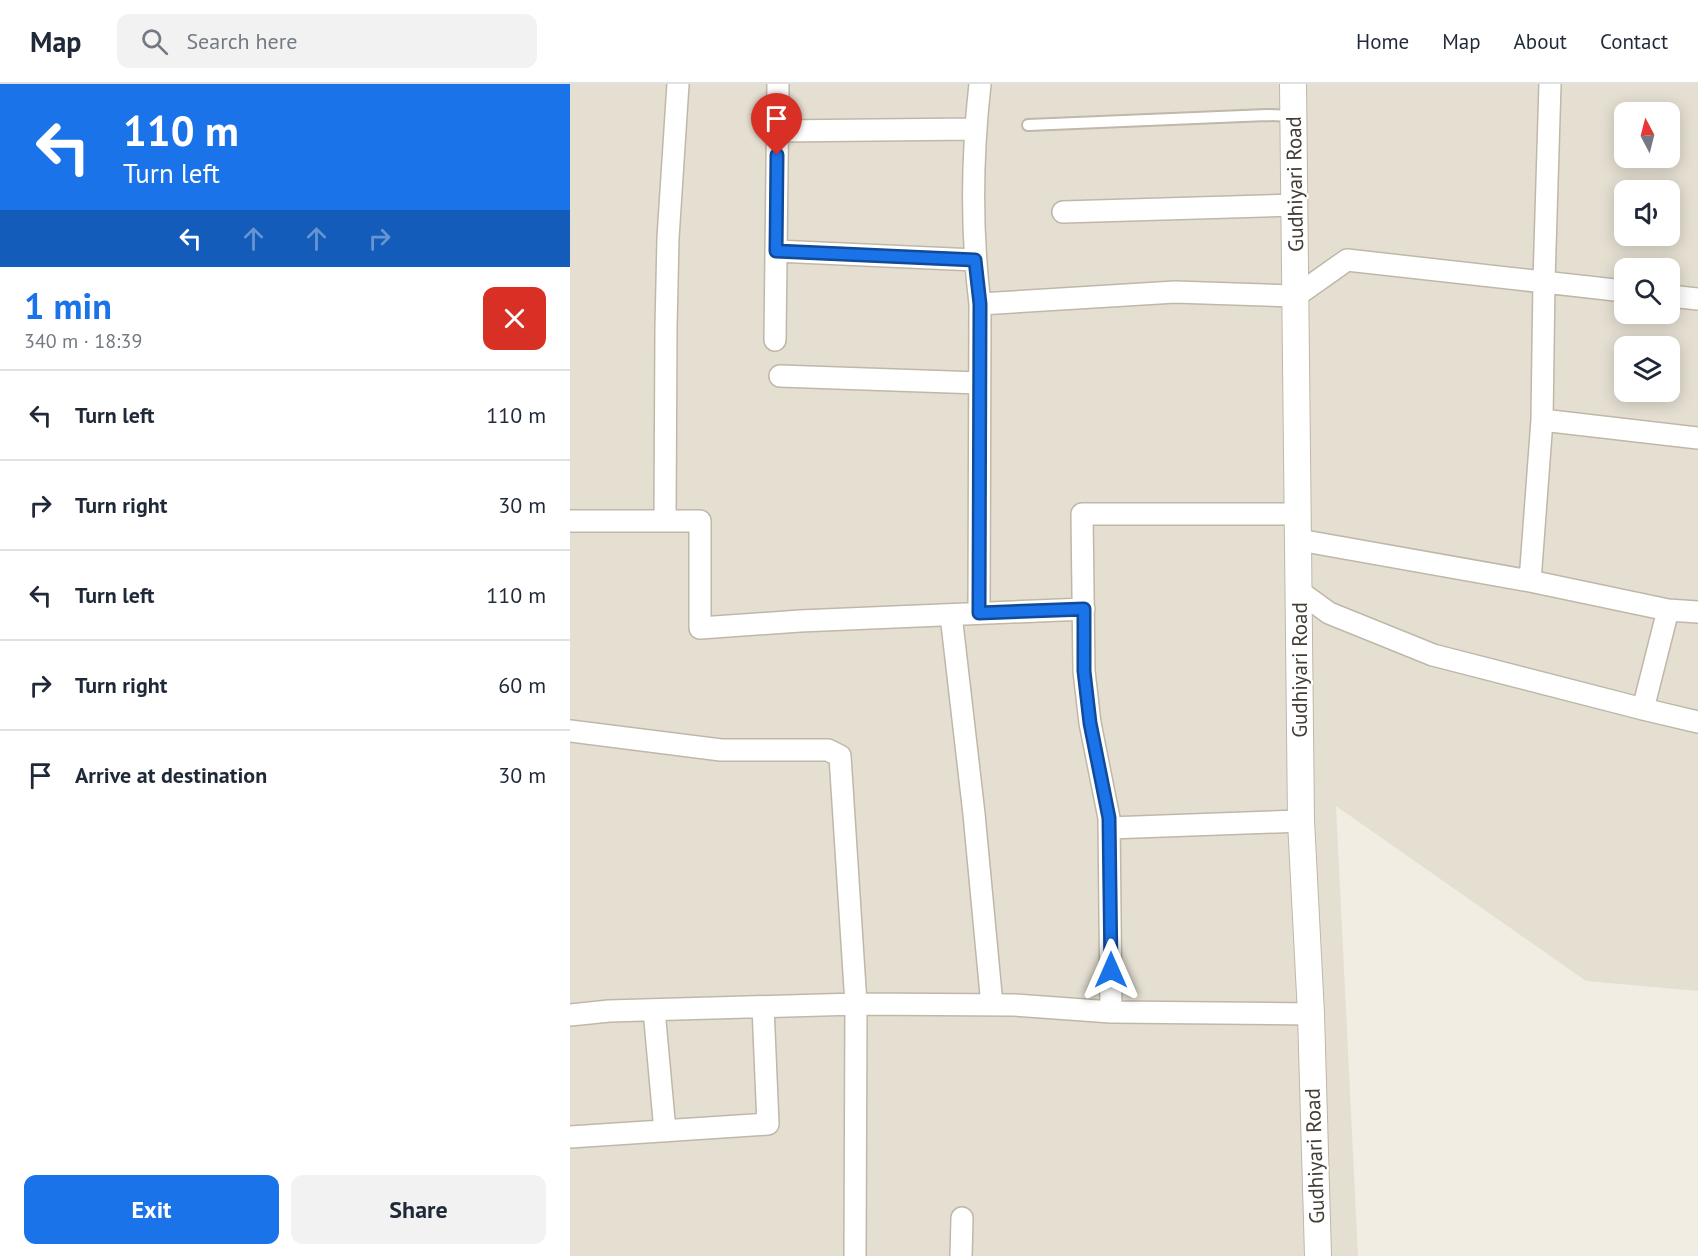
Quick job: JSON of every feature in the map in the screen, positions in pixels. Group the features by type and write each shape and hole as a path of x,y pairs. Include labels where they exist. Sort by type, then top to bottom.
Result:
{"street":[{"path":"665,521 667,294 678,84"},
{"path":"775,340 777,84"},
{"path":"979,613 980,304 975,260 975,129 980,84"},
{"name":"Gudhiyari Road","path":"1293,84 1301,821 1311,1014 1318,1256"},
{"path":"1530,581 1542,420 1550,84"},
{"path":"777,131 975,129"},
{"path":"1063,212 1295,206"},
{"path":"776,251 975,260"},
{"path":"980,304 1175,292 1296,296 1347,260 1614,290"},
{"path":"1680,297 1698,299"},
{"path":"780,376 980,383"},
{"path":"1542,420 1698,438"},
{"path":"1111,1012 1109,828 1102,778 1090,723 1084,671 1082,514 1299,514"},
{"path":"570,521 700,521 700,628 800,621 1084,609"},
{"path":"1299,540 1530,581 1668,610 1698,612"},
{"path":"1300,592 1329,613 1433,655 1698,722"},
{"path":"1643,709 1668,610"},
{"path":"951,615 974,814 992,1005"},
{"path":"570,731 721,750 828,750 840,756 856,1004 855,1256"},
{"path":"1109,828 1301,821"},
{"path":"570,1015 609,1011 856,1004 992,1005 1111,1012 1311,1014"},
{"path":"570,1137 768,1124 763,1007"},
{"path":"654,1010 665,1131"},
{"path":"961,1256 962,1218"}],"lane":[{"path":"1028,125 1267,115 1294,116"}],"shaded area":[{"path":"570,84 1698,84 1698,991 1586,981 1336,806 1358,1256 570,1256"}],"route":[{"path":"777,155 776,251 975,260 980,304 979,613 1084,609 1084,671 1090,723 1109,818 1111,970"}]}
